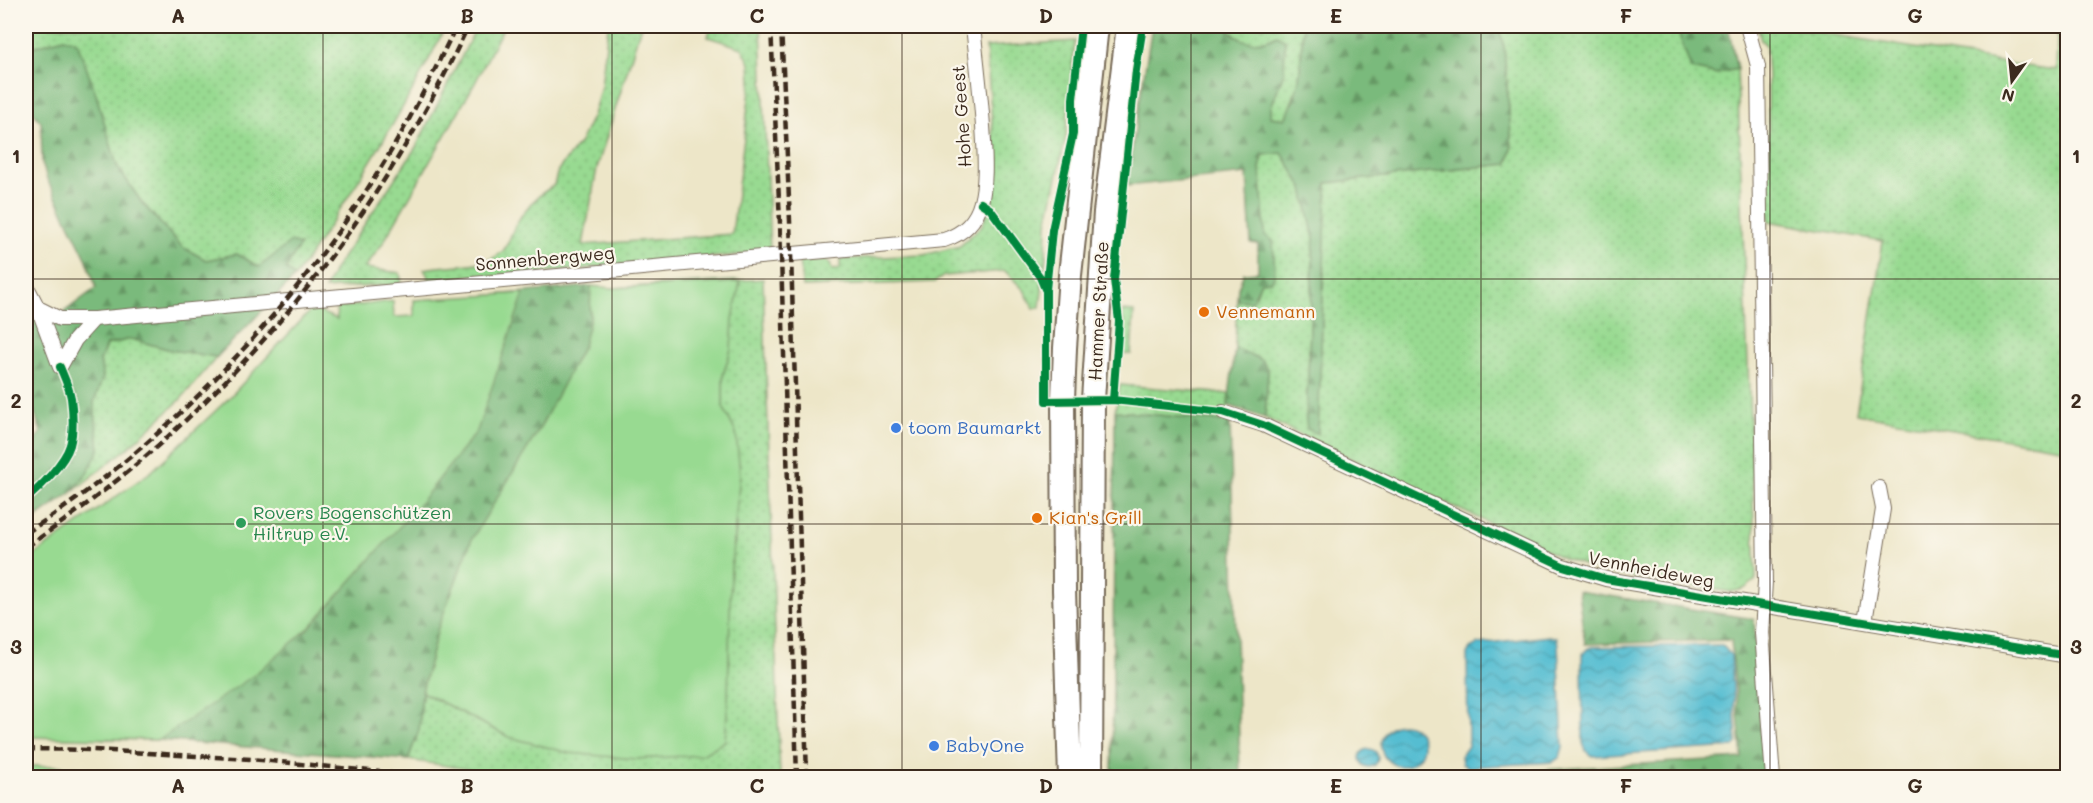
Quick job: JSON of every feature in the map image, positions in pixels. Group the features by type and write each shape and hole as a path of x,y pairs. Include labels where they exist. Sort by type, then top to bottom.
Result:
{"main road":[{"name":"Hammer Straße","path":"1070,777 1064,590 1065,359 1070,275 1097,26"},
{"name":"Hammer Straße","path":"1091,777 1094,390 1105,212 1128,26"}],"street":[{"name":"Hohe Geest","path":"972,26 984,141 984,180 981,203"},
{"path":"1747,26 1758,66 1765,582 1762,633 1773,777"},
{"name":"Sonnenbergweg","path":"39,308 60,319 94,319 944,240 958,235 967,227 975,217 981,203"},
{"path":"26,285 39,308 60,366 75,340 94,319"},
{"name":"Vennheideweg","path":"1223,412 1263,425 1563,566 1606,579 2066,656 2067,638"},
{"path":"1865,622 1883,509 1879,488"}],"green space":[{"path":"26,26 446,26 375,154 295,277 286,270 259,267 237,254 206,260 182,247 142,203 117,166 93,86 64,38 26,49"},
{"path":"477,26 504,26 475,83 383,243 365,268 400,273 402,284 325,289 334,270 416,147"},
{"path":"608,26 641,26 597,168 583,245 732,234 751,82 750,63 742,48 708,37 711,26 761,26 770,252 431,282 424,269 474,264 501,253 506,248 523,213 554,185 558,170 580,142 593,115 601,87"},
{"path":"1152,26 1226,26 1242,40 1263,41 1277,35 1285,40 1284,72 1271,107 1271,117 1285,119 1298,85 1303,26 1498,26 1504,47 1512,149 1507,164 1327,183 1318,434 1307,429 1306,421 1314,238 1303,188 1282,153 1263,155 1260,168 1265,235 1273,241 1275,273 1272,281 1261,282 1252,301 1237,300 1238,288 1244,273 1258,272 1258,244 1251,243 1247,174 1126,186"},
{"path":"1226,26 1303,26 1299,83 1285,119 1271,117 1271,107 1284,72 1285,40 1277,36 1263,41 1249,42 1236,37"},
{"path":"1498,26 1676,26 1692,69 1715,74 1737,69 1756,580 1744,589 1731,592 1608,573 1565,559 1265,418 1268,371 1262,360 1235,348 1237,300 1252,301 1257,293 1273,241 1265,235 1260,168 1263,155 1282,152 1303,188 1314,238 1306,421 1318,433 1327,183 1507,164 1512,149 1504,47"},
{"path":"1676,26 1728,26 1737,69 1715,74 1691,69"},
{"path":"1757,26 1780,26 2056,70 2058,26 2067,26 2067,449 1856,414 1883,241 1769,221 1768,76 1766,45 1761,40"},
{"path":"64,38 77,42 95,91 117,166 142,203 182,247 206,260 237,254 259,267 291,242 300,245 286,269 295,277 217,357 171,350 131,339 106,345 100,361 103,377 94,402 99,450 87,473 71,493 26,525 26,453 41,432 26,388 26,295 66,318 65,311 96,288 87,260 47,179 42,163 41,122 26,104 26,49"},
{"path":"1075,41 1066,136 1047,224 1040,307 1034,309 1024,290 1005,271 944,276 935,282 803,287 799,261 827,261 832,270 840,269 840,259 924,255 960,246 982,225 992,201 995,158 986,47"},
{"path":"763,279 780,777 519,777 408,760 419,730 422,692 509,737 731,568 736,531 736,433 723,407 723,375 731,349 612,288"},
{"name":"Rovers Bogenschützen Hiltrup e.V.","path":"740,282 733,319 731,349 723,375 723,407 736,433 740,473 731,568 725,741 702,755 635,759 569,753 509,737 422,692 438,628 472,539 539,430 583,346 590,319 591,286 612,288"},
{"path":"591,286 590,319 583,346 539,430 472,539 438,628 422,692 419,730 408,760 159,740 103,739 104,707 450,299"},
{"name":"Rovers Bogenschützen Hiltrup e.V.","path":"524,293 477,431 417,507 310,627 254,675 159,740 26,737 26,561 152,471 229,398 312,309 337,319 336,308 393,301 394,317 414,316 414,300"},
{"path":"1122,311 1134,312 1131,354 1122,354"},
{"path":"131,339 171,350 217,357 180,400 129,447 71,493 87,473 99,450 94,402 103,377 100,361 106,345"},
{"path":"1235,348 1262,360 1268,371 1265,418 1228,405"},
{"path":"1120,385 1230,394 1228,405 1230,422 1115,411"},
{"path":"1115,411 1230,422 1240,777 1112,777"},
{"path":"1578,591 1754,619 1764,777 1423,777 1742,758 1731,640 1585,644"},
{"path":"26,766 57,766 158,776 158,778 26,777"}],"water":[{"path":"1549,636 1556,638 1558,644 1563,747 1560,757 1553,762 1468,767 1462,764 1461,756 1468,746 1467,654 1470,648 1478,644"},
{"path":"1722,645 1731,655 1737,744 1734,747 1593,756 1586,751 1583,743 1582,655 1587,649 1593,647"},
{"path":"1402,724 1417,730 1423,745 1417,760 1402,766 1387,760 1381,745 1387,730"},
{"path":"1369,749 1375,752 1378,758 1375,764 1369,767 1363,764 1360,758 1363,752"}],"waterway":[{"path":"68,778 76,770"}],"railway":[{"path":"26,533 81,495 135,453 235,358 281,306 363,196 406,125 456,26"},
{"path":"26,547 96,497 163,441 225,381 283,317 337,249 385,178 429,103 468,26"},
{"path":"771,26 780,223 797,778"},
{"path":"781,26 790,221 807,778"},
{"path":"26,749 93,750 251,759 440,778"}],"cycle path":[{"path":"1081,26 1073,99 1073,134 1052,230 1046,290 1046,401 1113,400 1223,412 1263,425 1563,566 1606,579 2068,656"},
{"path":"1113,400 1119,321 1114,280 1136,70 1143,26"},
{"path":"981,203 990,209 1040,277 1045,289"},
{"path":"26,499 58,467 70,445 73,422 71,398 60,367"}],"place":[{"name":"Vennemann","path":"1204,312"},
{"name":"toom Baumarkt","path":"896,428"},
{"name":"Kian's Grill","path":"1037,518"},
{"name":"Rovers Bogenschützen Hiltrup e.V.","path":"241,523"},
{"name":"BabyOne","path":"934,746"}]}
